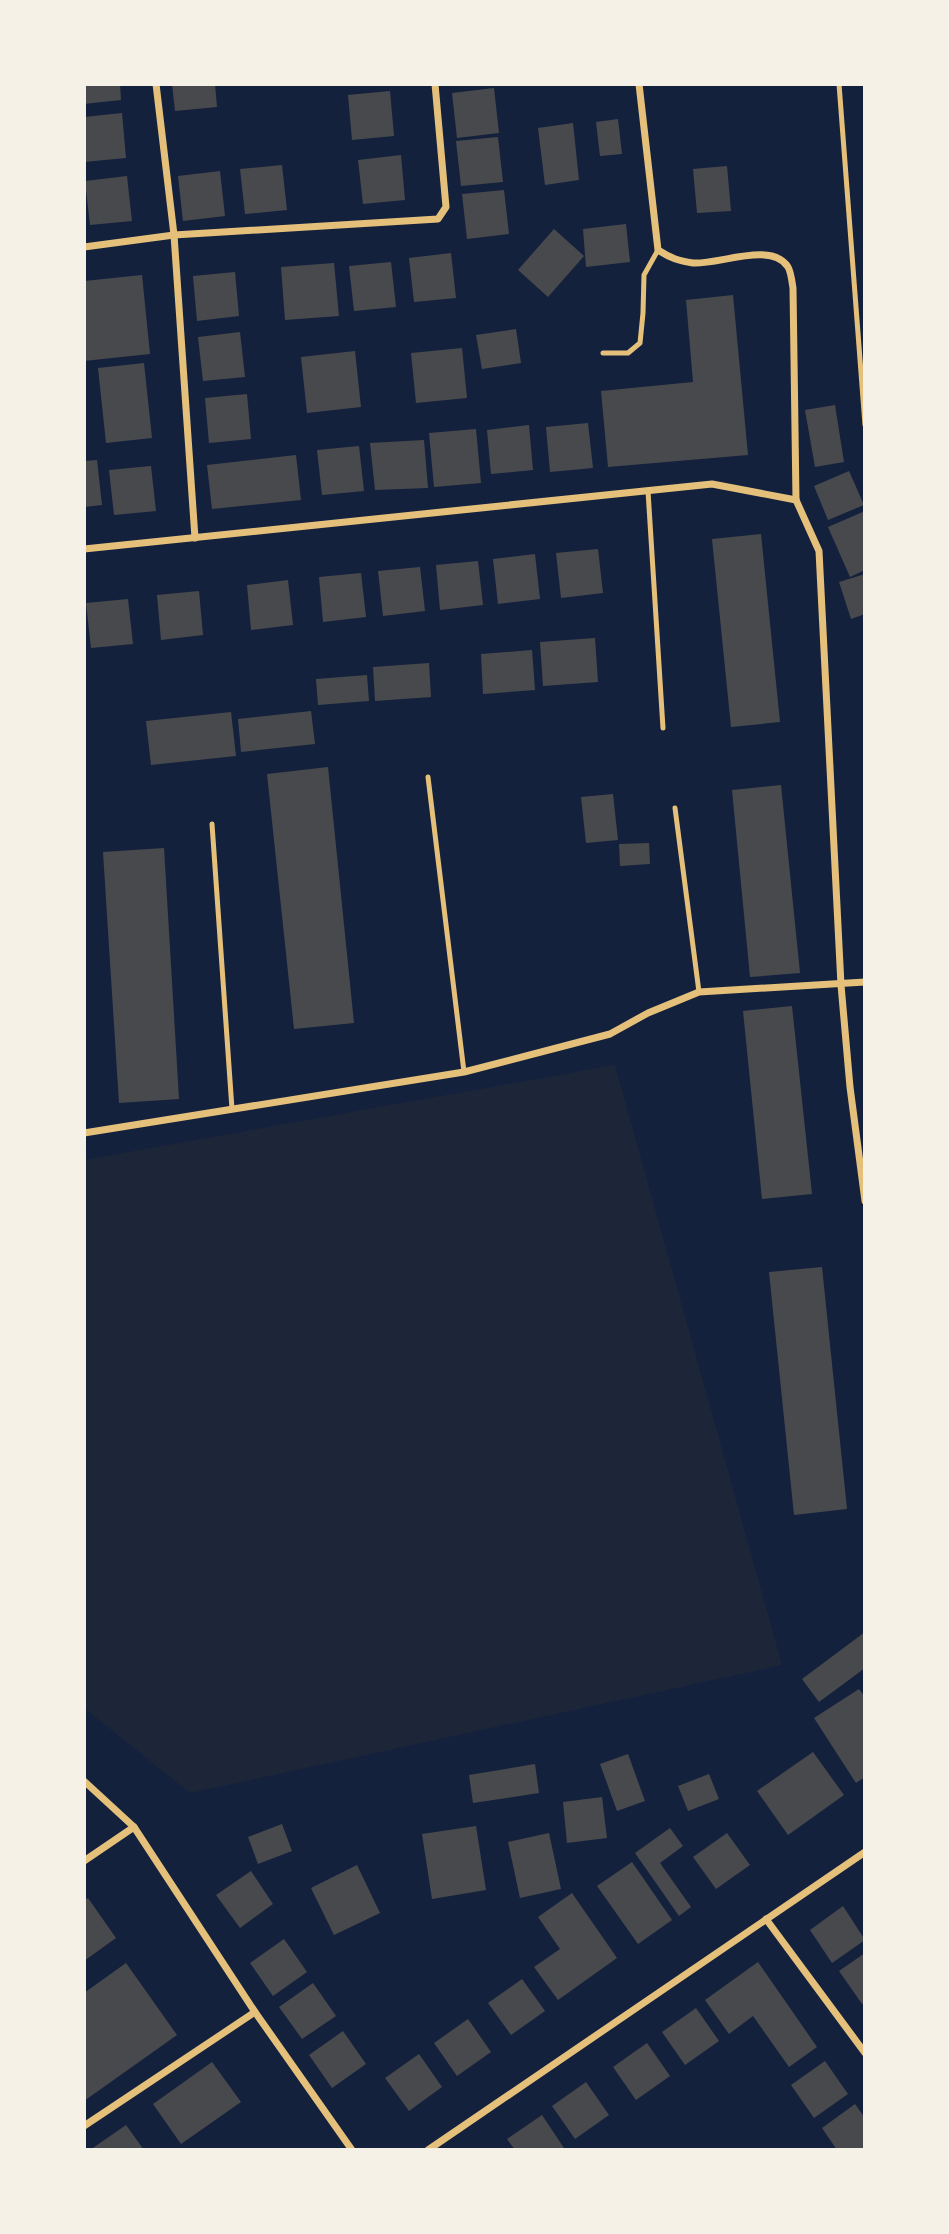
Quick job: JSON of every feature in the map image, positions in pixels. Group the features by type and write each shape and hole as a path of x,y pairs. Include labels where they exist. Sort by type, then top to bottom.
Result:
{"street":[{"path":"156,84 174,235 195,538"},
{"path":"84,247 174,235 438,219 446,207 435,84"},
{"path":"639,84 658,250 672,260 696,263 762,254 779,258 788,267 793,288 796,500 819,551 841,985 850,1087 865,1201"},
{"path":"84,549 712,484 796,500"},
{"path":"84,1133 464,1072 610,1034 648,1013 699,992 865,982"},
{"path":"84,1781 134,1827 256,2012 352,2150"},
{"path":"84,1861 134,1827"},
{"path":"428,2150 865,1852"},
{"path":"766,1919 865,2053"},
{"path":"84,2126 256,2012"}],"lane":[{"path":"839,84 865,425"},
{"path":"603,353 628,353 640,343 644,275 658,250"},
{"path":"648,491 663,729"},
{"path":"428,777 464,1072"},
{"path":"675,808 699,992"},
{"path":"212,824 232,1109"}],"shaded area":[{"path":"615,1065 782,1665 190,1793 84,1708 84,1160"}],"building":[{"path":"84,84 120,84 121,100 84,104"},
{"path":"172,84 215,84 217,107 175,111"},
{"path":"494,88 499,133 457,138 452,93"},
{"path":"390,91 394,136 352,140 348,95"},
{"path":"122,113 126,158 84,162 84,117"},
{"path":"618,119 622,154 600,156 596,122"},
{"path":"573,123 579,180 545,185 538,128"},
{"path":"498,137 503,182 461,186 456,141"},
{"path":"401,155 405,200 363,204 358,160"},
{"path":"282,165 287,210 245,214 240,169"},
{"path":"727,166 731,211 697,213 693,169"},
{"path":"220,171 225,216 183,221 178,176"},
{"path":"127,176 132,221 90,225 85,181"},
{"path":"504,190 509,234 467,239 462,194"},
{"path":"626,224 630,262 586,267 583,229"},
{"path":"554,229 584,256 548,297 518,270"},
{"path":"451,253 456,298 414,302 409,258"},
{"path":"391,262 396,307 354,311 349,266"},
{"path":"334,263 339,316 285,320 281,267"},
{"path":"235,272 239,316 197,321 193,276"},
{"path":"142,275 150,354 84,361 84,281"},
{"path":"733,295 748,455 608,467 601,391 693,382 686,300"},
{"path":"516,329 521,363 482,369 476,335"},
{"path":"240,332 245,377 203,381 198,337"},
{"path":"462,348 467,398 416,403 411,353"},
{"path":"355,351 361,407 307,413 301,357"},
{"path":"144,363 152,438 106,443 98,368"},
{"path":"247,394 251,439 209,443 205,398"},
{"path":"835,405 844,462 815,467 805,410"},
{"path":"588,423 593,468 550,472 546,427"},
{"path":"529,425 533,470 491,474 487,430"},
{"path":"476,429 481,483 434,487 429,433"},
{"path":"424,440 428,488 375,490 370,443"},
{"path":"359,446 364,491 322,495 317,450"},
{"path":"296,455 301,500 212,509 207,465"},
{"path":"97,460 102,505 84,507 84,461"},
{"path":"151,466 156,511 114,515 109,470"},
{"path":"849,471 864,505 828,520 814,486"},
{"path":"865,511 865,570 850,577 828,527"},
{"path":"761,534 780,722 731,727 712,539"},
{"path":"598,549 603,593 561,598 556,553"},
{"path":"535,554 540,599 498,604 493,559"},
{"path":"478,561 483,605 440,610 436,565"},
{"path":"420,567 425,611 383,616 378,571"},
{"path":"361,573 366,617 323,622 319,577"},
{"path":"865,574 865,614 851,619 839,582"},
{"path":"288,580 293,625 251,630 247,585"},
{"path":"199,591 203,635 161,640 157,595"},
{"path":"128,599 133,644 91,648 86,603"},
{"path":"595,638 598,682 543,686 540,642"},
{"path":"532,650 535,690 483,694 481,654"},
{"path":"429,663 431,697 375,701 373,667"},
{"path":"367,675 369,701 318,705 316,679"},
{"path":"311,711 315,744 241,752 238,719"},
{"path":"231,712 236,756 151,765 146,721"},
{"path":"328,767 354,1023 294,1029 267,774"},
{"path":"781,785 800,973 750,977 732,790"},
{"path":"613,794 618,840 586,843 581,797"},
{"path":"649,843 650,864 620,866 619,844"},
{"path":"164,848 179,1099 119,1103 103,852"},
{"path":"792,1006 812,1194 762,1199 743,1011"},
{"path":"822,1267 847,1509 794,1515 769,1272"},
{"path":"865,1632 865,1668 819,1702 802,1679"},
{"path":"859,1689 865,1697 865,1777 856,1783 814,1718"},
{"path":"813,1752 844,1795 788,1835 757,1791"},
{"path":"628,1754 645,1801 617,1811 600,1764"},
{"path":"535,1764 539,1793 473,1803 469,1775"},
{"path":"709,1774 719,1799 688,1811 678,1786"},
{"path":"602,1797 607,1838 567,1843 563,1802"},
{"path":"282,1824 292,1851 258,1864 248,1837"},
{"path":"476,1826 486,1890 432,1899 422,1834"},
{"path":"670,1828 683,1846 660,1863 691,1907 679,1916 635,1853"},
{"path":"549,1833 561,1889 520,1898 508,1842"},
{"path":"727,1833 750,1865 716,1889 693,1857"},
{"path":"632,1862 672,1920 638,1944 597,1886"},
{"path":"357,1865 380,1913 334,1935 311,1888"},
{"path":"251,1871 273,1904 240,1928 216,1895"},
{"path":"572,1893 617,1958 558,2000 534,1967 560,1949 538,1917"},
{"path":"88,1898 116,1938 84,1961 84,1900"},
{"path":"843,1906 865,1940 832,1963 810,1930"},
{"path":"284,1939 307,1972 273,1996 250,1963"},
{"path":"865,1953 865,2002 862,2004 839,1971"},
{"path":"758,1962 817,2047 789,2067 753,2016 729,2034 705,2000"},
{"path":"126,1963 177,2035 84,2101 84,1993"},
{"path":"522,1979 545,2011 511,2035 488,2003"},
{"path":"313,1983 336,2016 302,2039 279,2007"},
{"path":"696,2008 719,2041 685,2065 662,2032"},
{"path":"468,2019 491,2052 457,2076 434,2043"},
{"path":"343,2031 366,2064 332,2088 309,2055"},
{"path":"647,2043 670,2076 636,2100 613,2067"},
{"path":"419,2054 442,2087 409,2111 385,2078"},
{"path":"825,2061 848,2094 814,2118 791,2085"},
{"path":"212,2062 241,2102 181,2144 153,2104"},
{"path":"586,2082 609,2115 575,2139 552,2106"},
{"path":"855,2104 865,2118 865,2147 860,2150 837,2150 822,2128"},
{"path":"542,2115 564,2148 515,2150 507,2139"},
{"path":"126,2125 144,2150 90,2150"}]}
